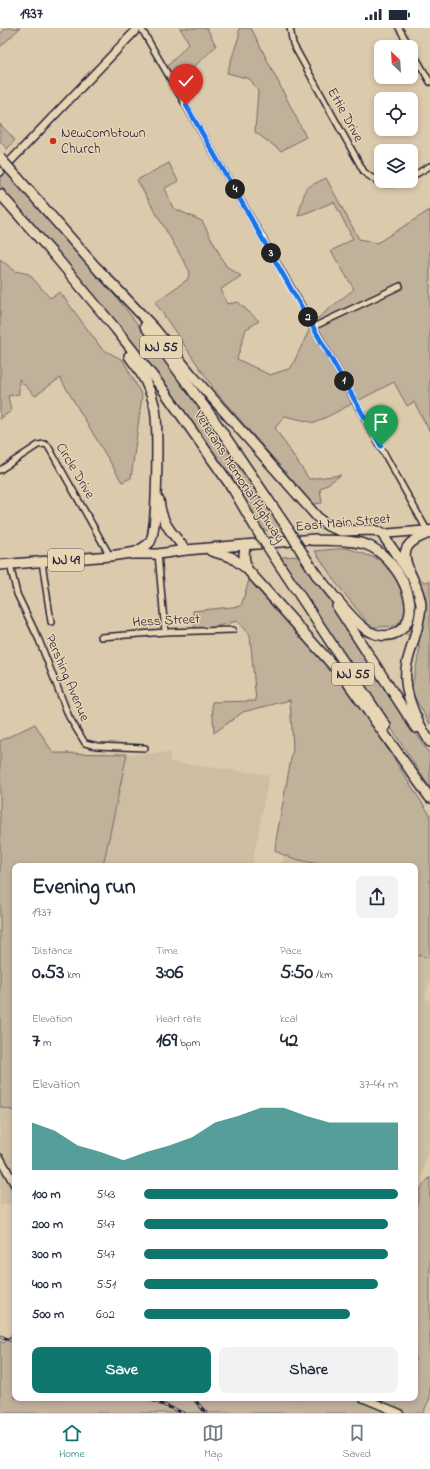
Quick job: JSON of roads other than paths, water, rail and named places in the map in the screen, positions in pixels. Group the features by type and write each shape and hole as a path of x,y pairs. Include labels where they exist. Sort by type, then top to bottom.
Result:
{"highway":[{"name":"Veterans Memorial Highway","path":"0,158 98,269 148,331 212,417 288,529 430,749"},
{"name":"Veterans Memorial Highway","path":"2,196 55,256 79,287 115,328 162,388 233,489 273,556 331,641 430,794"},
{"path":"98,269 155,329 191,374 319,519 328,526 341,531 374,530 382,534 410,574 417,587 421,605 407,665 406,682 414,712 430,742"},
{"path":"79,287 111,333 135,363 150,394 156,415 156,477 153,536 148,544 132,554"},
{"path":"156,477 163,521 186,550"},
{"path":"410,574 406,560 407,548 416,539 429,531"},
{"name":"East Main Street","path":"132,554 158,554 186,550 382,534"},
{"path":"310,540 351,542 368,545 379,551 396,567 410,589 415,602 413,615 405,628 397,633 384,636 371,633 351,615 316,574"},
{"path":"245,545 246,568"},
{"name":"East Main Street","path":"0,565 132,554 141,551 158,549 180,548 186,550"},
{"path":"200,549 224,554 238,560 246,568 345,679 430,798"}],"main road":[{"name":"East Main Street","path":"382,534 429,531"}],"street":[{"path":"0,172 138,28"},
{"path":"141,28 429,531"},
{"name":"Ettie Drive","path":"290,28 293,44 364,172 374,180"},
{"path":"399,28 406,40"},
{"path":"418,61 430,81"},
{"path":"418,173 430,166"},
{"path":"313,326 400,286"},
{"name":"Circle Drive","path":"0,470 38,446 45,444 48,446 110,556"},
{"path":"158,554 164,632"},
{"name":"Pershing Avenue","path":"42,562 51,622"},
{"name":"Pershing Avenue","path":"10,565 16,594 38,640 69,717 85,743 97,746 145,748"},
{"name":"Hess Street","path":"101,637 164,632 232,630"},
{"path":"0,1158 12,1180"},
{"path":"370,1401 399,1413"}],"railway":[{"path":"0,1336 12,1341"},
{"path":"154,1401 183,1413"},
{"path":"196,1401 206,1413"}],"place":[{"name":"Newcombtown Church","path":"53,141"}]}
